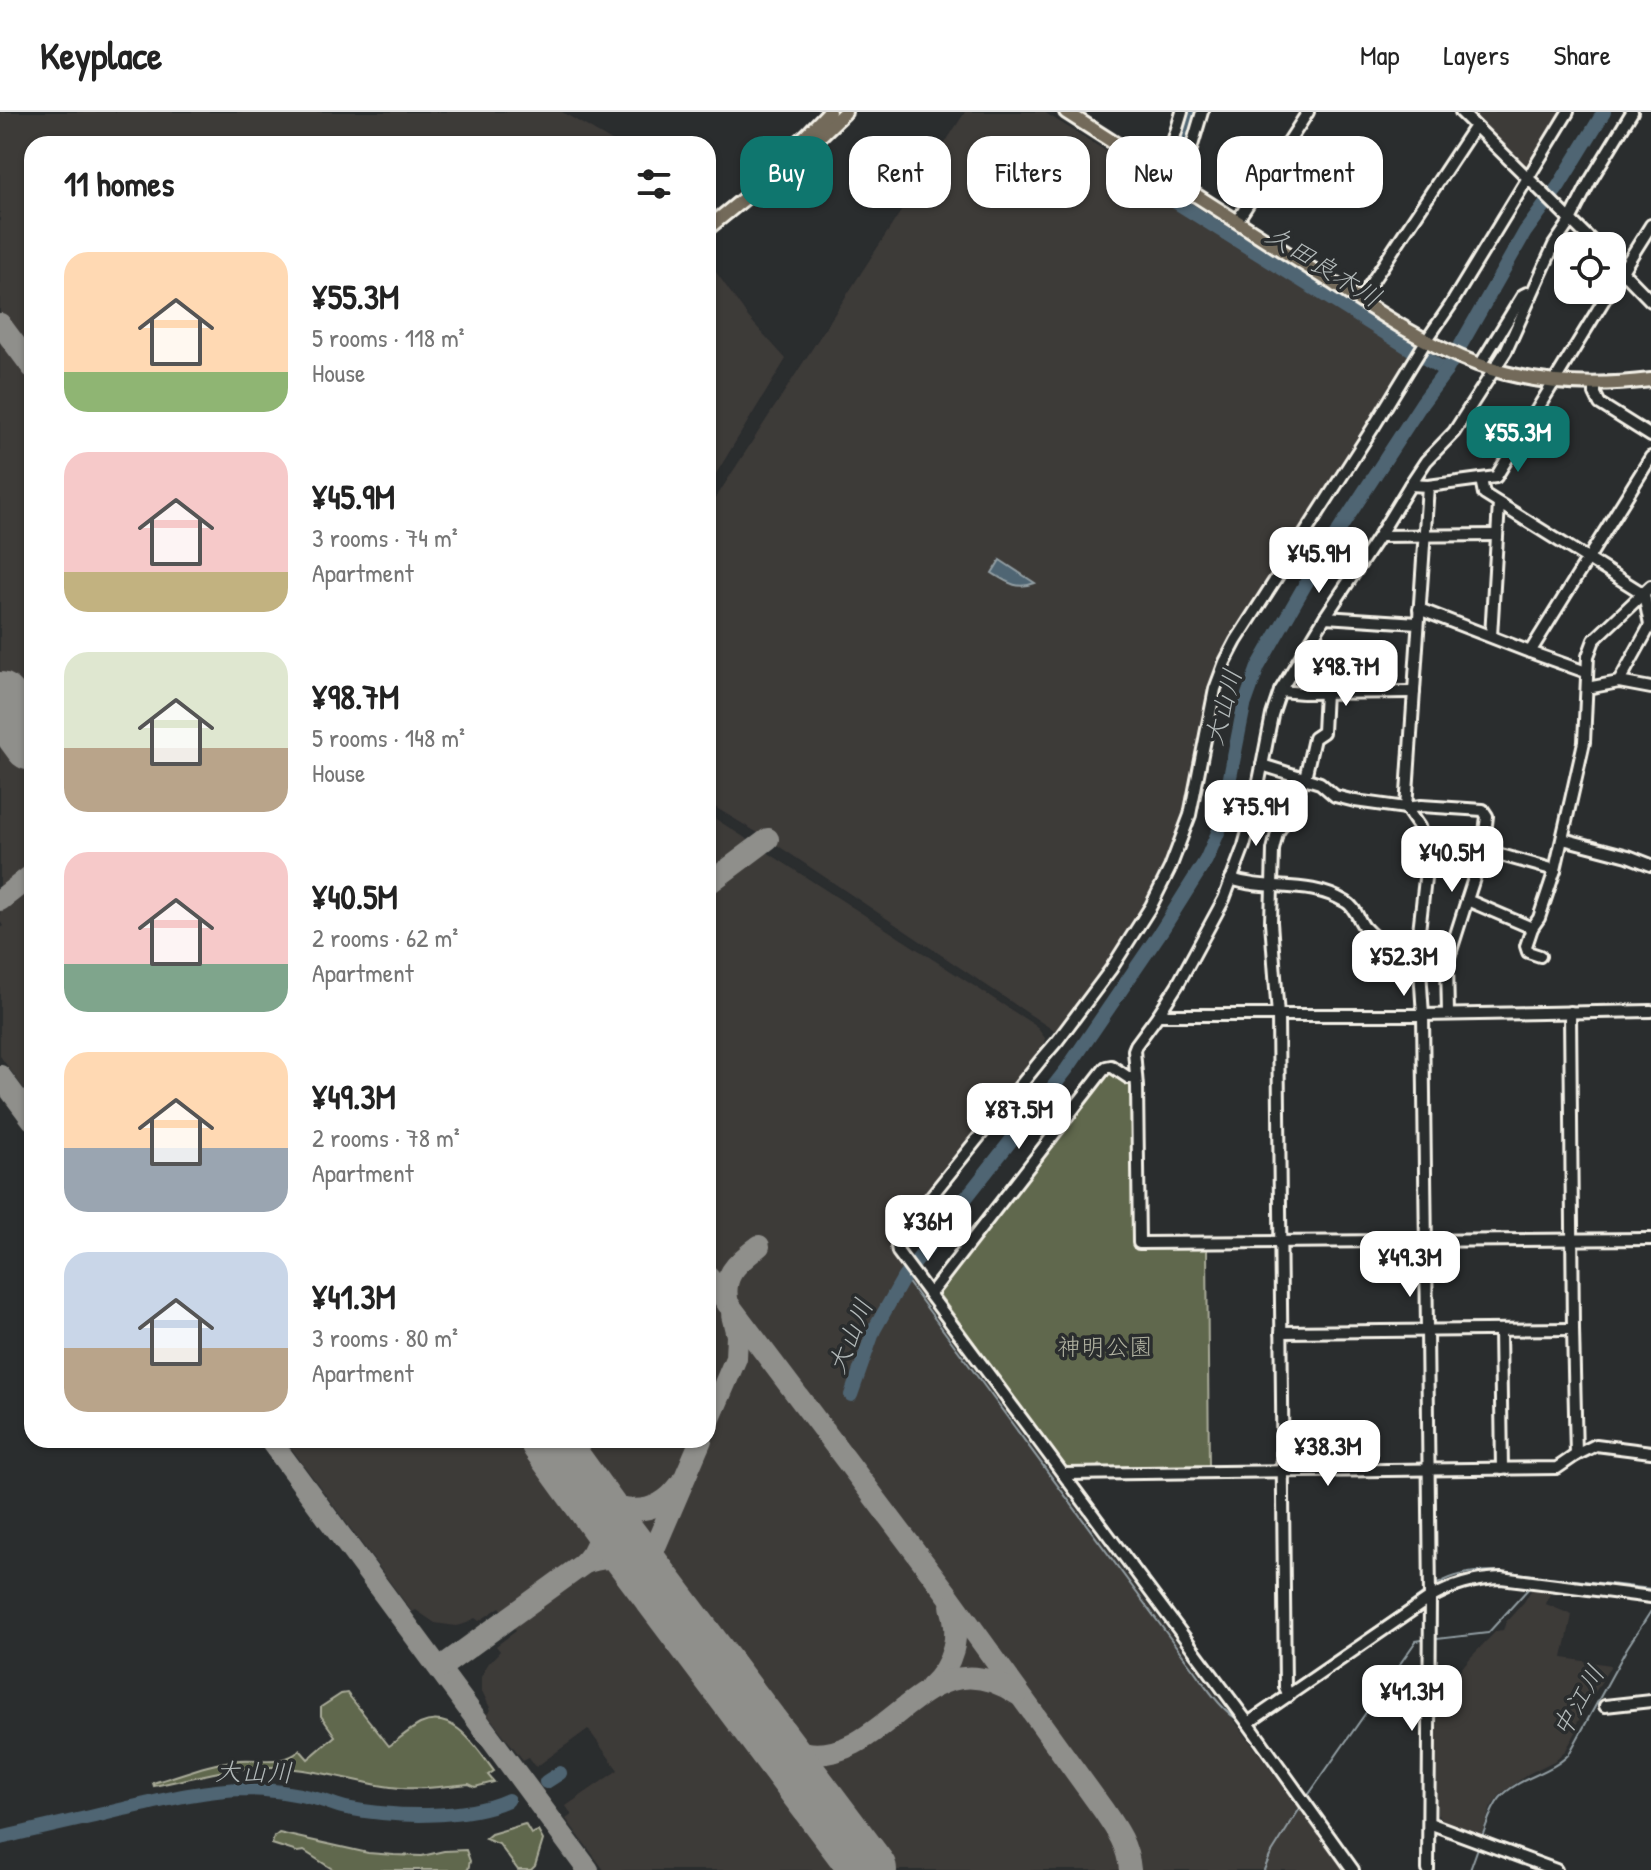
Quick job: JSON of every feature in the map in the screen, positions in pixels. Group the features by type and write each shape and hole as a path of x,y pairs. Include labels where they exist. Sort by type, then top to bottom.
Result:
{"main road":[{"path":"716,212 780,160 829,112"},
{"path":"716,221 815,141 845,112"},
{"path":"1066,112 1106,138"},
{"path":"1201,199 1360,300 1424,349 1520,376 1556,382 1595,384 1651,380"}],"street":[{"path":"1175,136 1182,112"},
{"path":"1195,136 1202,112"},
{"path":"1237,221 1308,112"},
{"path":"1461,112 1583,232"},
{"path":"1353,1870 1248,1723 898,1252 897,1246 900,1235 1088,1001 1151,906 1170,868 1190,815 1207,722 1225,662 1259,603 1424,349 1568,112"},
{"path":"1632,112 1554,245 1506,351 1454,432 1426,461 1410,485 1280,691 1244,846 1224,899 1178,984 1135,1048 1135,1078 1139,1243 1651,1239"},
{"path":"1360,300 1475,126"},
{"path":"1626,265 1651,225"},
{"path":"1626,275 1651,301"},
{"path":"1478,364 1523,295 1527,293 1531,296"},
{"path":"1410,485 1428,486 1496,477 1602,304"},
{"path":"1595,384 1595,394 1600,404 1651,436"},
{"path":"1530,652 1588,558 1646,475 1651,457"},
{"path":"1481,479 1484,494 1499,504 1648,590"},
{"path":"1428,486 1406,808 1419,827 1425,846 1426,870 1418,955 1423,1015 1430,1597 1428,1870"},
{"path":"1491,636 1499,504"},
{"path":"1379,536 1497,535"},
{"path":"1619,682 1651,625 1648,590"},
{"path":"1540,956 1528,952 1526,946 1555,870 1584,742 1588,656 1594,640 1648,590"},
{"path":"1419,609 1586,672"},
{"path":"1325,617 1418,623"},
{"path":"1587,688 1619,682 1651,688"},
{"path":"1280,691 1414,692"},
{"path":"1287,1693 1278,1016 1271,922 1273,850 1277,833 1305,778 1314,738 1323,732 1325,692"},
{"path":"1262,765 1320,783 1335,796 1355,801 1406,808 1483,810 1487,816 1483,850 1447,963 1448,1014"},
{"path":"1563,839 1651,865"},
{"path":"1483,850 1555,870"},
{"path":"1231,879 1320,889 1350,903 1364,926 1384,945 1401,954 1418,955"},
{"path":"1467,900 1532,928"},
{"path":"1158,1015 1651,1011"},
{"path":"1570,1012 1576,1455"},
{"path":"930,1294 1106,1067 1111,1066 1129,1078 1135,1078"},
{"path":"1281,1332 1573,1329"},
{"path":"1500,1330 1502,1469"},
{"path":"1064,1474 1557,1468 1596,1445 1651,1452"},
{"path":"1248,1723 1287,1693 1451,1586 1477,1579 1501,1578 1649,1595"},
{"path":"1605,1706 1651,1701"},
{"path":"1429,1823 1556,1870"}],"shaded area":[{"path":"0,112 562,112 603,136 24,136 24,1089 0,1056 0,928 3,926 0,921"},
{"path":"965,112 1044,112 1082,136 967,136 967,208 1090,208 1090,141 1106,151 1106,208 1197,208 1419,348 1222,663 1190,798 1174,849 1146,906 1059,1034 768,839 716,808 716,498 903,208 951,208 950,136"},
{"path":"1472,112 1566,112 1529,170"},
{"path":"716,272 748,317 786,359 716,474"},
{"path":"716,819 1036,1026 1045,1038 1043,1052 890,1244 926,1294 928,1307 1345,1870 604,1870 566,1819 572,1815 566,1806 618,1770 588,1729 536,1767 529,1757 523,1760 487,1714 491,1710 481,1689 481,1677 500,1651 496,1646 516,1631 500,1607 479,1621 475,1618 456,1626 435,1623 416,1610 412,1612 291,1448 716,1448"},
{"path":"1533,1587 1552,1589 1546,1604 1572,1615 1563,1658 1611,1665 1576,1725 1579,1727 1566,1750 1501,1794 1491,1807 1482,1834 1442,1820 1437,1814 1440,1683 1454,1682 1471,1657 1496,1631 1503,1630"}],"green space":[{"name":"神明公園","path":"1108,1071 1132,1086 1134,1248 1207,1248 1209,1468 1101,1469 1100,1465 1096,1468 1066,1468 938,1293"},
{"path":"347,1693 389,1746 420,1724 432,1721 454,1726 472,1742 494,1771 488,1775 494,1782 475,1787 469,1784 405,1788 302,1770 260,1767 229,1770 154,1786 153,1783 228,1762 279,1760 300,1750 308,1759 335,1736 321,1716 321,1707"},
{"path":"525,1824 531,1834 538,1831 543,1840 535,1866 531,1870 518,1870 499,1844 485,1839 491,1834"},
{"path":"279,1833 368,1853 422,1856 466,1850 470,1861 468,1870 334,1870 304,1851 297,1852 272,1844"}],"water":[{"path":"1000,560 1035,583 1018,586 992,573"}],"waterway":[{"name":"久田良木川","path":"1194,112 1171,199 1446,371"},
{"name":"大山川","path":"851,1395 874,1330 904,1277 1067,1069 1206,860 1220,828 1244,706 1258,667 1317,564 1446,371 1525,232 1558,187 1604,112"},
{"path":"904,1277 1205,1686 1227,1711 1242,1722"},
{"path":"1433,1587 1462,1574 1494,1571 1651,1589"},
{"path":"1437,1639 1488,1633 1529,1588"},
{"path":"1309,1675 1424,1593"},
{"name":"中江川","path":"1481,1839 1491,1813 1507,1791 1562,1761 1569,1754 1627,1648 1651,1611"},
{"path":"1307,1797 1416,1641 1422,1640"},
{"name":"大山川","path":"546,1782 560,1773"},
{"name":"大山川","path":"0,1838 169,1799 229,1790 280,1792 346,1808 406,1815 471,1811 508,1800"},
{"path":"1264,1870 1302,1805"},
{"name":"中江川","path":"1470,1870 1479,1845"}],"taxiway":[{"path":"0,324 24,356"},
{"path":"716,878 768,839"},
{"path":"0,900 24,881"},
{"path":"0,1076 24,1108"},
{"path":"728,1304 729,1277 738,1264 759,1246"},
{"path":"716,1288 948,1595 1104,1811 1124,1846 1130,1870"},
{"path":"716,1404 736,1358 737,1335 732,1315"},
{"path":"276,1448 588,1870"},
{"path":"645,1570 698,1448"},
{"path":"584,1490 608,1504 633,1510 658,1505 679,1486"},
{"path":"440,1668 589,1558 598,1538 596,1506"},
{"path":"583,1564 612,1558 640,1564"},
{"path":"930,1687 953,1650 955,1629 951,1606"},
{"path":"768,1736 807,1753 836,1751 861,1740 932,1688 957,1679 985,1679 1017,1694"}],"runway":[{"path":"0,700 24,732"},
{"path":"554,1448 869,1870"}]}
